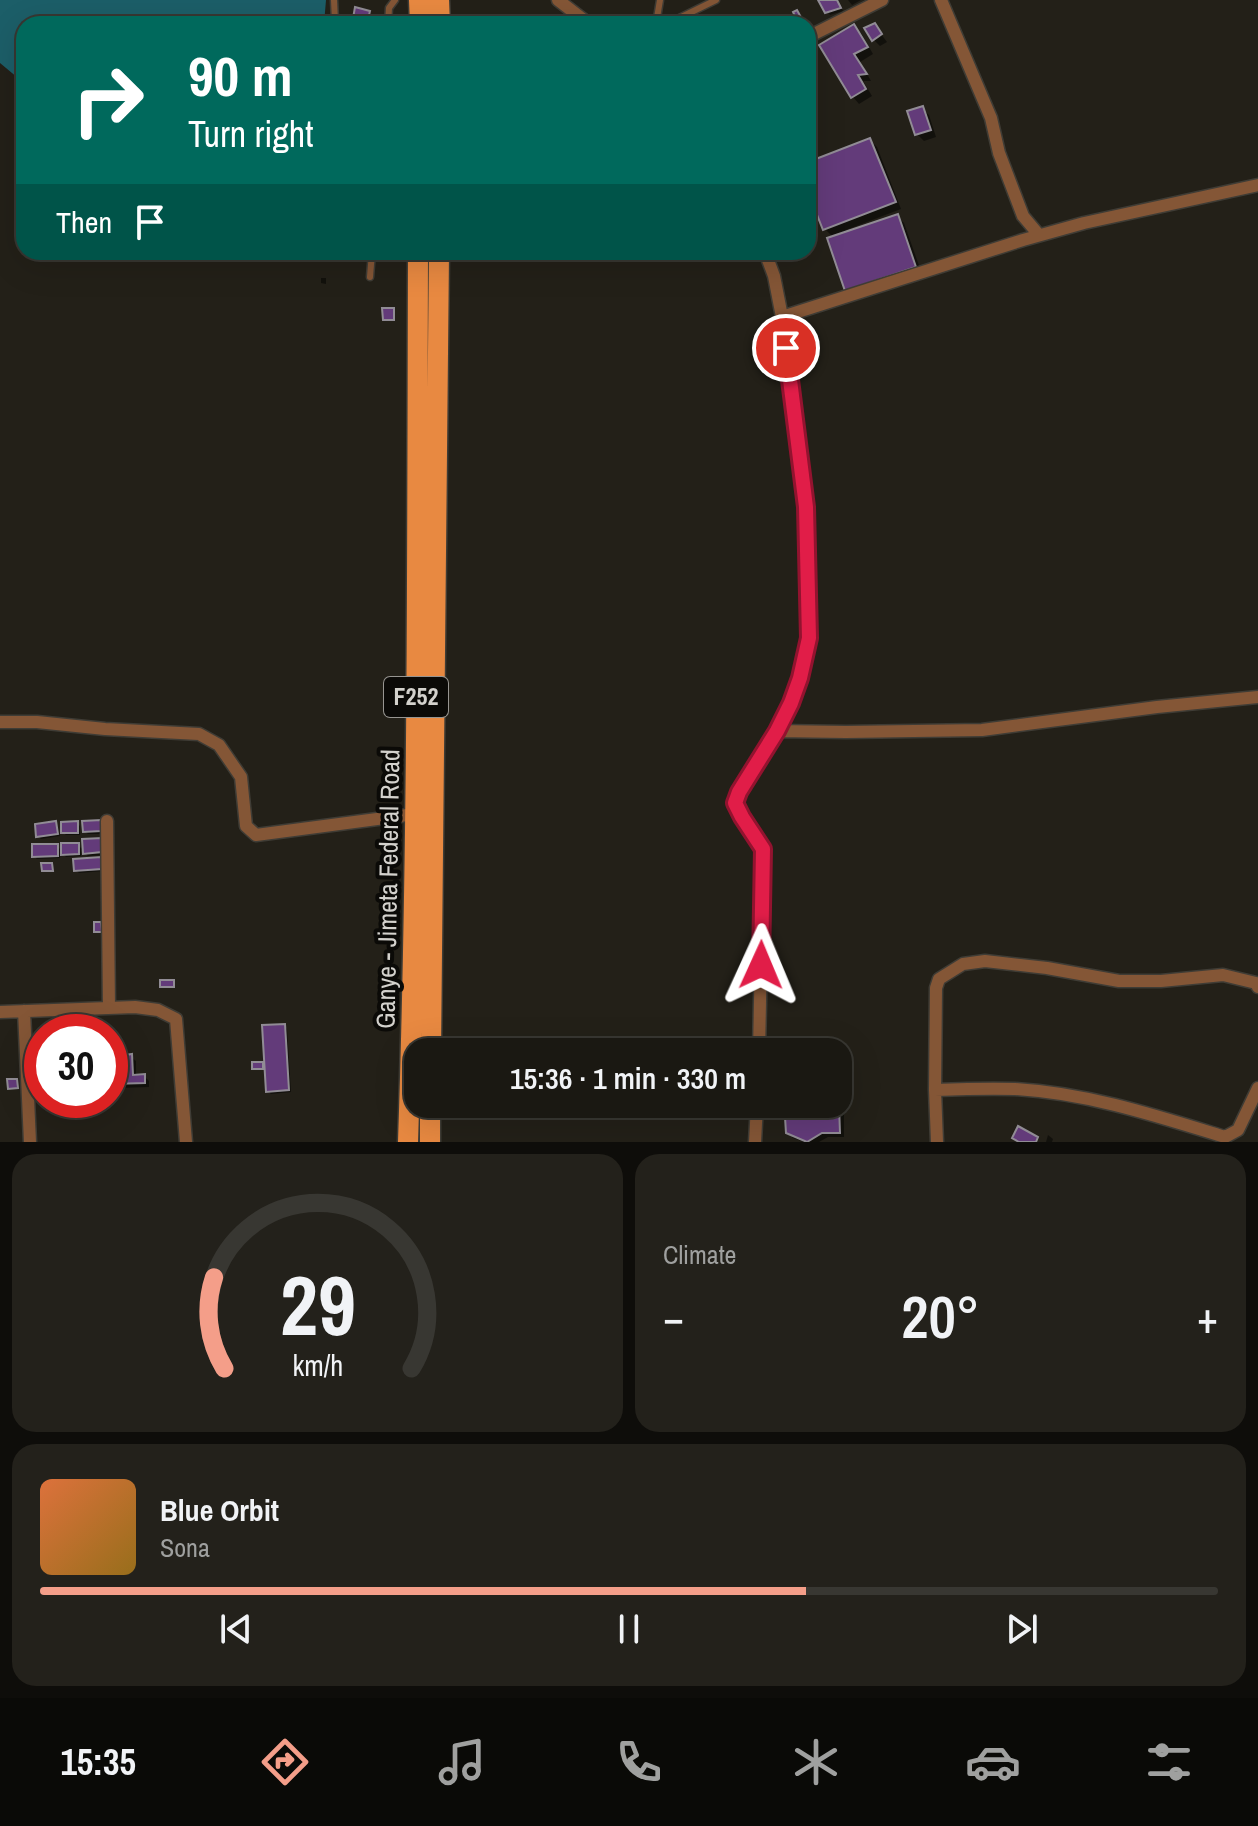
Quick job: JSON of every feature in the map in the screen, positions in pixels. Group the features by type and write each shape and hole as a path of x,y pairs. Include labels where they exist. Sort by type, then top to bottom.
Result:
{"main road":[{"name":"Ganye - Jimeta Federal Road","path":"408,1142 415,814 418,260"},
{"name":"Ganye - Jimeta Federal Road","path":"431,1038 439,260"},
{"path":"430,1118 430,1142"}],"street":[{"path":"558,0 579,16"},
{"path":"816,33 882,0"},
{"path":"941,0 991,118 999,153 1023,216 1039,235"},
{"path":"782,317 1039,235 1258,185"},
{"path":"759,1038 763,849 735,803 791,703 809,638 806,507 782,317 768,260"},
{"path":"777,731 982,730 1258,697"},
{"path":"0,722 199,734 219,745 241,777 246,826 256,835 415,814"},
{"path":"107,821 109,1008"},
{"path":"937,1142 936,988 939,979 963,964 985,961 1009,963 1119,981 1161,981 1223,975 1246,979 1258,987"},
{"path":"0,1012 135,1007 158,1010 176,1019 186,1142"},
{"path":"24,1011 30,1142"},
{"path":"935,1090 1015,1089 1086,1098 1225,1137 1238,1130 1258,1088"},
{"path":"755,1142 756,1118"}],"lane":[{"path":"683,16 716,0"},
{"path":"370,277 371,260"}],"water":[{"path":"0,0 326,0 325,16 16,16 16,76 0,63"}],"building":[{"path":"818,0 837,0 841,8 825,13"},
{"path":"355,7 370,11 369,16 353,16"},
{"path":"875,23 882,34 872,41 864,28"},
{"path":"854,24 868,47 854,54 867,74 858,75 866,89 851,98 819,45"},
{"path":"923,106 931,130 915,135 907,111"},
{"path":"870,138 896,202 823,230 816,212 816,159"},
{"path":"898,214 916,267 845,291 827,238"},
{"path":"382,308 394,308 394,320 383,320"},
{"path":"101,820 101,831 83,832 82,821"},
{"path":"56,821 58,834 36,837 35,824"},
{"path":"78,821 78,833 61,833 61,822"},
{"path":"102,838 102,852 83,854 82,839"},
{"path":"61,843 79,843 79,854 61,855"},
{"path":"32,844 58,844 58,856 32,857"},
{"path":"101,857 102,869 74,871 73,859"},
{"path":"41,863 52,863 53,871 42,871"},
{"path":"94,922 101,922 102,932 94,932"},
{"path":"160,980 174,980 174,987 160,987"},
{"path":"285,1024 289,1090 266,1092 262,1025"},
{"path":"132,1054 133,1075 145,1074 145,1083 128,1084 128,1055"},
{"path":"252,1062 263,1062 263,1069 252,1069"},
{"path":"7,1079 17,1079 18,1088 8,1089"},
{"path":"785,1118 839,1118 840,1133 822,1133 807,1142 786,1133"},
{"path":"1018,1126 1038,1137 1036,1142 1019,1142 1012,1138"}],"route":[{"path":"761,965 763,849 735,803 791,703 809,638 806,507 786,348"}]}
